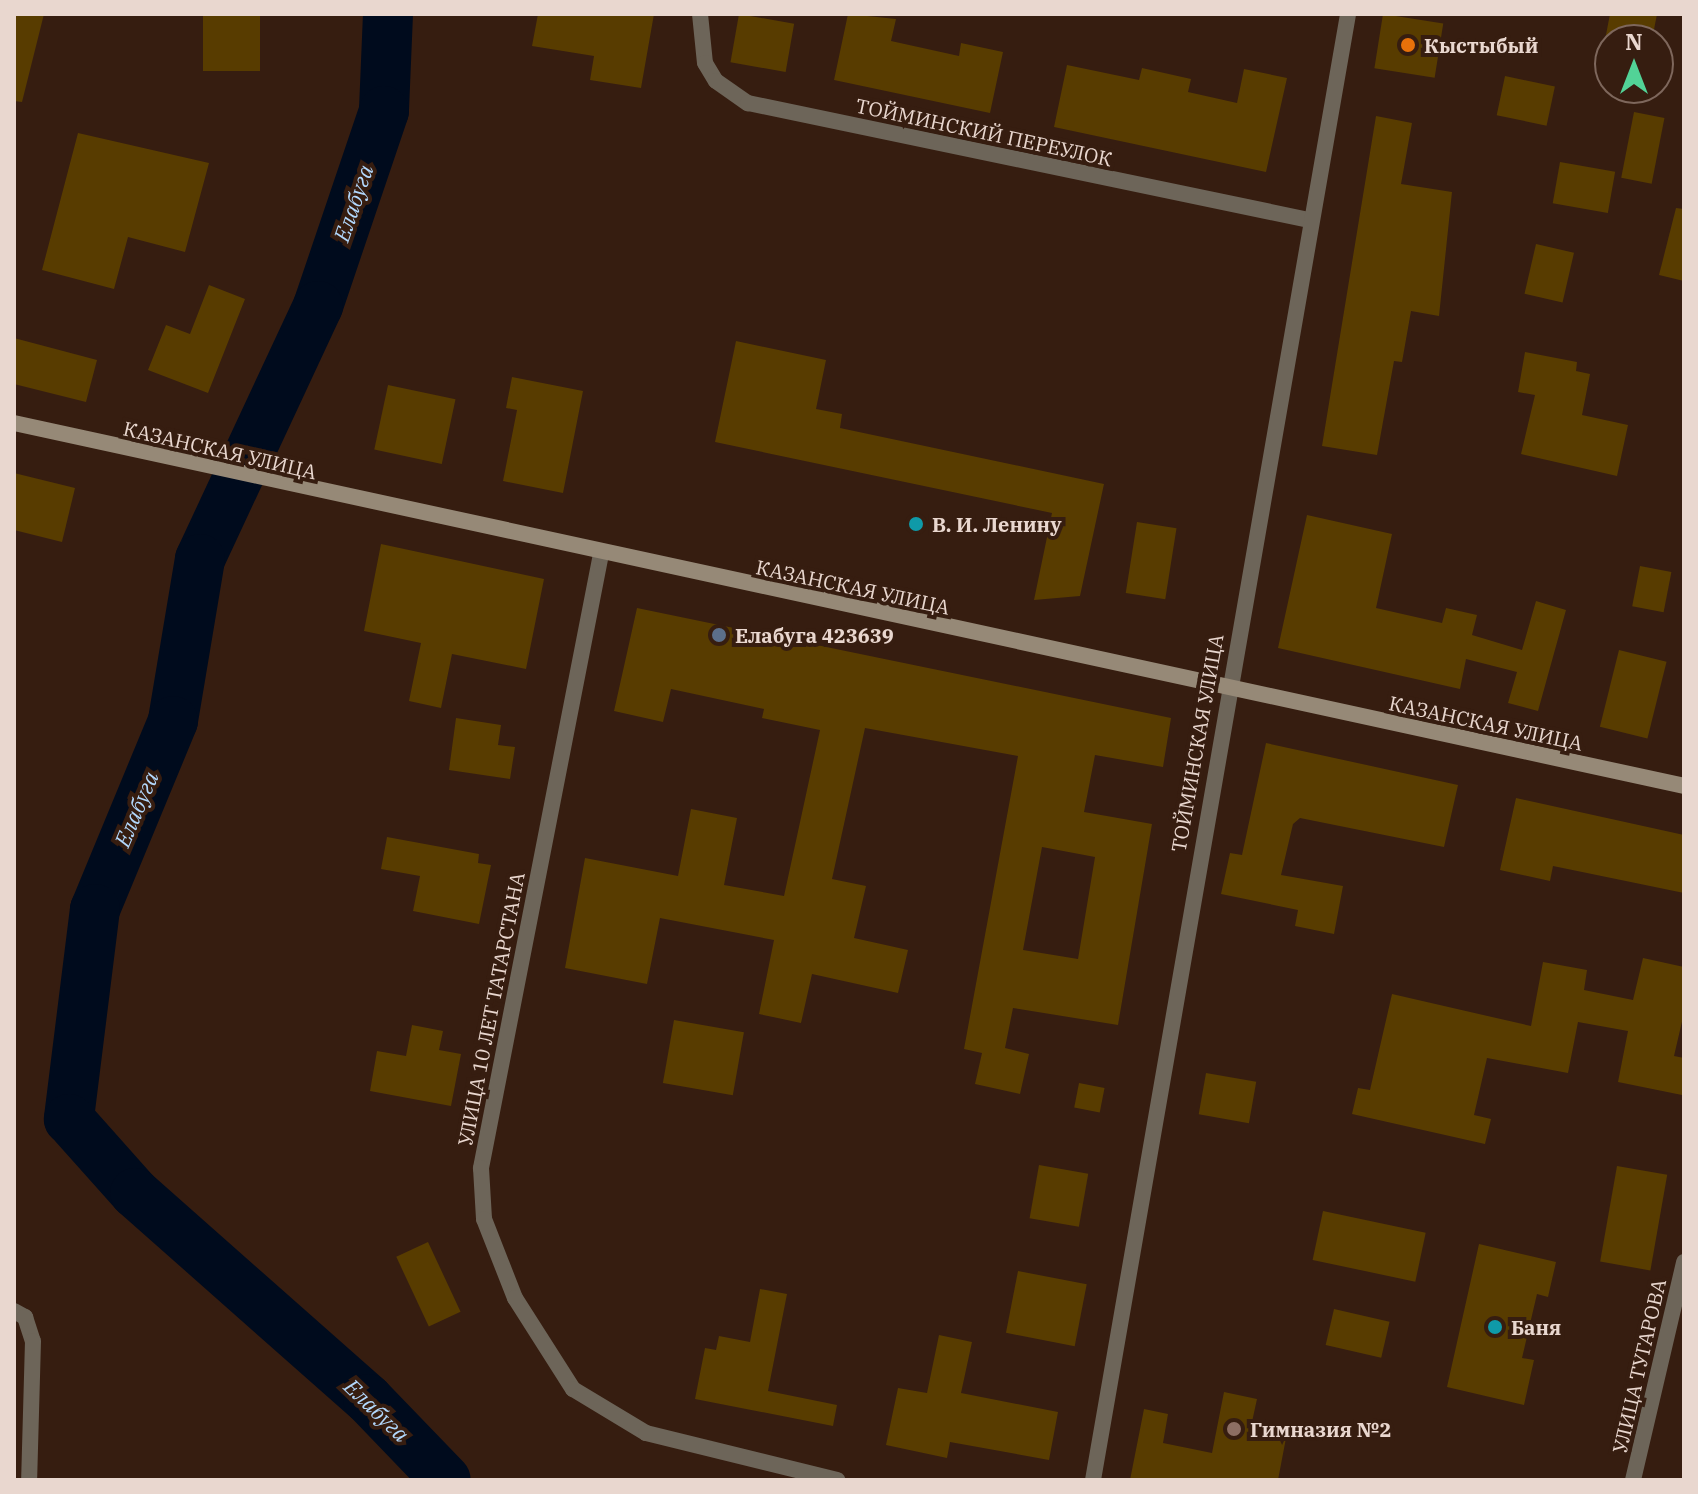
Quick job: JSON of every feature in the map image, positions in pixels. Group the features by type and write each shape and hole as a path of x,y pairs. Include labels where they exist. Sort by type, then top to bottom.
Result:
{"street":[{"name":"ТОЙМИНСКАЯ УЛИЦА","path":"1093,1480 1227,687 1348,14"},
{"name":"ТОЙМИНСКИЙ ПЕРЕУЛОК","path":"699,19 705,63 716,81 748,103 1309,220"},
{"name":"КАЗАНСКАЯ УЛИЦА","path":"14,423 314,493 1684,786"},
{"name":"УЛИЦА 10 ЛЕТ ТАТАРСТАНА","path":"601,554 481,1168 481,1199 515,1298 554,1365 573,1389 646,1433 837,1480"},
{"name":"УЛИЦА ТУГАРОВА","path":"1633,1480 1684,1262"},
{"path":"19,1314 33,1341 29,1480"}],"building":[{"path":"14,14 44,14 22,102 14,101"},
{"path":"203,14 260,14 260,71 203,71"},
{"path":"538,14 654,14 641,88 590,80 594,56 532,46"},
{"path":"739,14 794,24 786,72 730,62"},
{"path":"848,14 896,19 891,41 959,56 961,43 1003,52 990,113 834,80"},
{"name":"Кыстыбый","path":"1383,14 1443,24 1435,78 1374,68"},
{"path":"1610,14 1657,14 1655,24 1608,24"},
{"path":"1067,65 1139,80 1142,68 1191,79 1188,92 1237,103 1244,69 1287,78 1266,172 1054,127"},
{"path":"1505,76 1555,87 1547,126 1497,115"},
{"path":"1634,112 1664,118 1652,184 1621,178"},
{"path":"1376,116 1412,123 1401,184 1452,192 1439,316 1411,311 1402,362 1394,361 1377,455 1322,446"},
{"path":"78,133 209,163 185,252 128,237 114,289 42,270"},
{"path":"1560,162 1615,172 1608,213 1553,203"},
{"path":"1676,208 1684,209 1684,281 1659,275"},
{"path":"1536,244 1574,253 1563,302 1525,294"},
{"path":"209,285 245,299 208,393 148,370 166,325 190,334"},
{"path":"14,338 97,360 86,402 14,384"},
{"path":"736,341 826,360 816,409 842,414 840,428 1104,484 1080,596 1034,600 1052,513 715,442"},
{"path":"1525,352 1577,362 1576,371 1590,374 1582,415 1628,425 1617,476 1521,454 1535,395 1518,392"},
{"path":"512,377 583,391 563,493 503,481 517,410 506,408"},
{"path":"388,385 455,399 442,464 374,450"},
{"path":"14,473 75,488 62,542 14,530"},
{"path":"1307,515 1392,534 1376,608 1442,623 1446,608 1477,615 1472,635 1522,650 1536,601 1566,610 1538,711 1508,703 1517,672 1466,659 1460,689 1278,648"},
{"path":"1137,522 1177,528 1165,599 1126,593"},
{"path":"381,544 544,579 526,669 452,654 441,708 409,701 421,643 364,631"},
{"path":"1640,566 1671,572 1664,612 1632,606"},
{"path":"637,608 1171,718 1163,767 1095,755 1084,812 1152,824 1118,1025 1013,1008 1005,1048 1029,1054 1020,1094 975,1084 982,1053 964,1049 1018,756 865,728 832,879 866,886 854,938 908,950 898,993 812,974 801,1023 759,1014 774,940 660,918 647,984 565,968 585,858 678,876 691,809 737,818 724,885 784,896 820,730 762,718 764,709 671,689 663,722 614,711","holes":["1042,847 1095,857 1078,959 1023,950"]},
{"path":"1619,650 1667,662 1647,739 1600,727"},
{"path":"456,718 501,725 498,745 515,747 510,779 449,770"},
{"path":"1266,743 1458,785 1444,847 1300,818 1293,824 1281,875 1343,886 1334,934 1295,926 1298,910 1221,894 1230,853 1242,855"},
{"path":"1516,798 1684,835 1684,893 1553,866 1550,881 1500,870"},
{"path":"387,837 479,854 478,863 491,865 479,924 413,911 420,876 381,869"},
{"path":"1643,958 1684,967 1684,1013 1674,1056 1684,1058 1682,1095 1618,1082 1628,1031 1578,1022 1568,1073 1487,1058 1474,1115 1491,1119 1485,1144 1352,1114 1358,1088 1370,1090 1392,994 1531,1026 1543,962 1587,970 1584,990 1633,1000"},
{"path":"674,1020 744,1032 733,1095 663,1083"},
{"path":"412,1025 443,1031 439,1050 461,1054 451,1106 370,1091 377,1051 406,1056"},
{"path":"1206,1073 1256,1082 1249,1123 1199,1114"},
{"path":"1079,1083 1105,1088 1100,1113 1074,1108"},
{"path":"1039,1165 1088,1174 1079,1227 1030,1218"},
{"path":"1617,1166 1667,1175 1650,1270 1600,1262"},
{"path":"1323,1211 1426,1233 1415,1282 1313,1260"},
{"path":"428,1242 461,1312 429,1327 396,1257"},
{"name":"Баня","path":"1479,1244 1556,1262 1548,1297 1537,1294 1522,1358 1534,1360 1524,1405 1447,1387"},
{"path":"1018,1271 1087,1284 1075,1346 1006,1333"},
{"path":"760,1289 787,1294 768,1391 837,1405 833,1426 695,1399 705,1348 716,1350 719,1336 750,1342"},
{"path":"1334,1309 1390,1322 1381,1358 1326,1345"},
{"path":"939,1335 972,1342 961,1393 1058,1412 1049,1460 950,1442 947,1458 886,1445 898,1388 927,1393"},
{"name":"Гимназия №2","path":"1224,1392 1257,1399 1250,1431 1286,1438 1278,1480 1130,1480 1144,1409 1168,1414 1163,1443 1212,1453"}],"waterway":[{"name":"Елабуга","path":"388,14 384,111 318,306 200,559 173,721 95,909 69,1119 135,1193 368,1399 446,1480"}],"place":[{"name":"Кыстыбый","path":"1408,45"},
{"name":"В. И. Ленину","path":"916,524"},
{"name":"Елабуга 423639","path":"719,635"},
{"name":"Баня","path":"1495,1327"},
{"name":"Гимназия №2","path":"1234,1429"}]}
